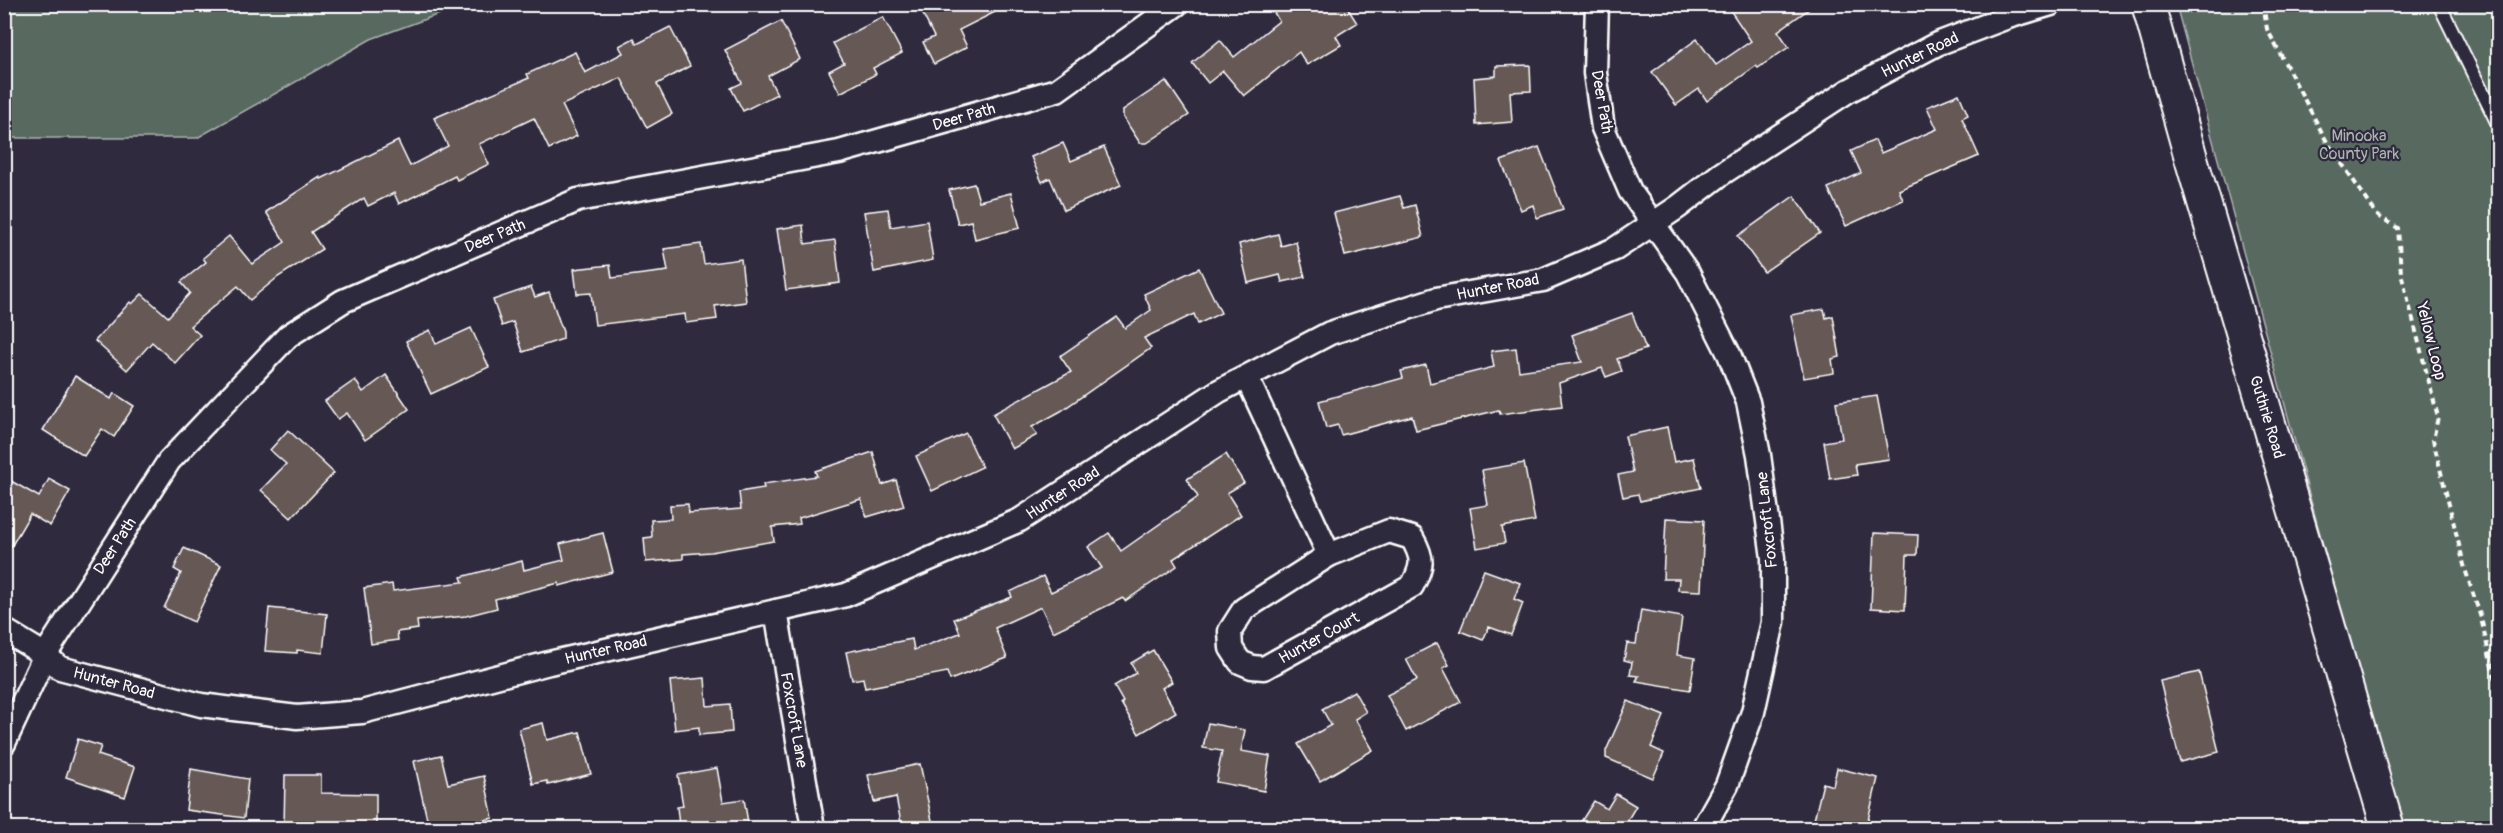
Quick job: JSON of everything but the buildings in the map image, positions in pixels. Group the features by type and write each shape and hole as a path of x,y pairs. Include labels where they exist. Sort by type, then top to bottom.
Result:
{"street":[{"name":"Deer Path","path":"4,743 45,655 169,461 288,336 343,301 578,200 839,152 1057,90 1177,4"},
{"name":"Deer Path","path":"1597,4 1595,73 1603,128 1630,191 1653,225"},
{"name":"Hunter Road","path":"4,630 45,655 60,668 201,705 297,717 362,712 549,663 846,595 1020,520 1219,390 1247,378 1330,333 1436,299 1544,280 1615,249 1653,225 1720,174 1848,91 1937,44 2008,17 2051,4"},
{"name":"Guthrie Road","path":"2148,4 2388,828"},
{"name":"Foxcroft Lane","path":"1653,225 1688,273 1729,354 1748,402 1760,455 1773,558 1773,622 1753,712 1727,785 1703,828"},
{"path":"1247,378 1329,555"},
{"name":"Hunter Court","path":"1389,531 1412,538 1421,557 1421,570 1412,586 1264,668 1252,667 1240,662 1231,648 1230,631 1244,609 1329,555 1389,531"},
{"name":"Foxcroft Lane","path":"776,611 813,828"}],"lane":[{"path":"2439,4 2499,124"}],"path":[{"name":"Yellow Loop","path":"2263,4 2267,29 2327,142 2378,216 2398,228 2401,273 2438,417 2433,440 2465,569 2481,618 2496,685 2499,718"}],"green space":[{"path":"4,5 464,5 371,39 197,138 5,138"},
{"name":"Minooka County Park","path":"2176,5 2498,5 2498,828 2400,828"}]}
